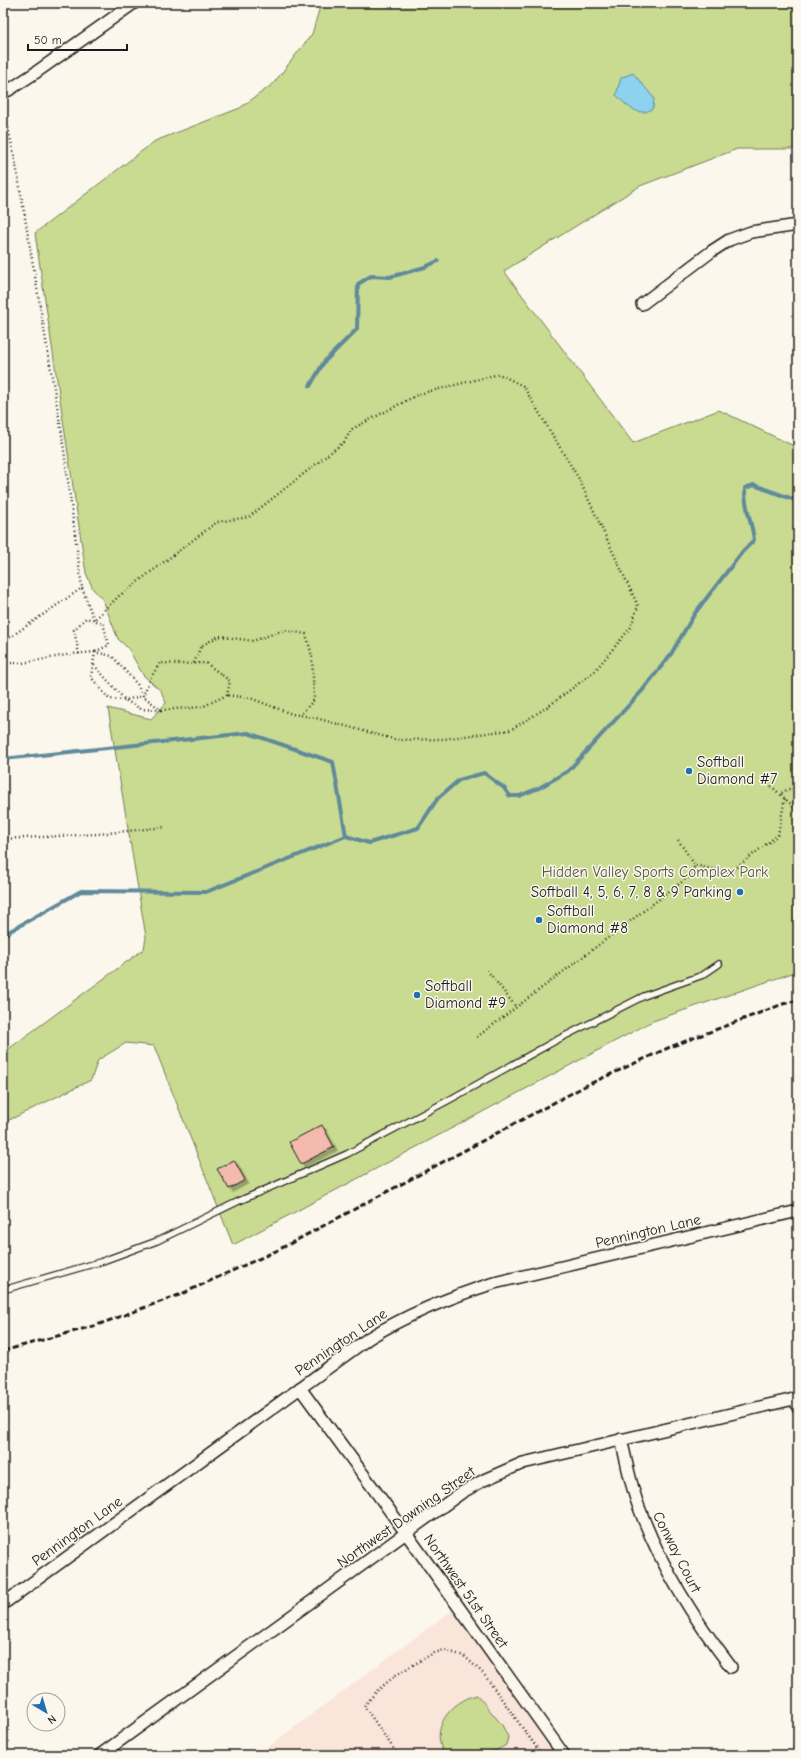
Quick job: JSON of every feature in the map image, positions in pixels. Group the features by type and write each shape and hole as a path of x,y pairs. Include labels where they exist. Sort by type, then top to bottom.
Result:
{"street":[{"path":"3,92 9,90 36,73 134,3"},
{"path":"642,304 712,251 729,240 751,232 798,225"},
{"name":"Pennington Lane","path":"3,1604 369,1338 428,1306 494,1283 798,1211"},
{"name":"Northwest 51st Street","path":"300,1388 406,1533 564,1755"},
{"name":"Northwest Downing Street","path":"100,1755 461,1493 484,1480 523,1463 621,1439 797,1401"},
{"name":"Conway Court","path":"621,1439 639,1509 647,1528 675,1585 692,1613 731,1667"}],"lane":[{"path":"3,1290 100,1262 157,1241 239,1201 347,1154 449,1100 555,1041 644,996 703,975 719,964"}],"path":[{"path":"3,104 16,165 62,435 82,588 94,620"},
{"path":"94,620 120,596 217,522 249,517 344,442 352,429 419,394 499,374 522,386 579,479 638,606 631,627 594,672 546,708 510,730 443,739 397,740 312,717 292,714 250,698 227,695 202,707 161,710 142,709 125,700 94,665"},
{"path":"3,642 82,588"},
{"path":"3,664 23,663 95,652 109,645 103,622 86,618 74,630 79,654"},
{"path":"194,663 201,646 220,636 253,641 284,630 306,634 312,656 314,700 300,715"},
{"path":"95,652 91,677 109,699 125,700 143,696"},
{"path":"95,652 112,656 137,684 143,696 161,710"},
{"path":"143,696 150,679 160,663 206,663 230,681 227,695"},
{"path":"762,778 796,809"},
{"path":"780,794 788,789 798,790"},
{"path":"678,840 695,865 729,873 778,835 785,798"},
{"path":"3,840 98,834 166,827"},
{"path":"477,1037 691,875 695,865"},
{"path":"487,970 516,1008"},
{"path":"398,1755 364,1706 378,1690 396,1675 432,1654 444,1650 464,1656 483,1673 542,1755"}],"shaded area":[{"path":"458,1606 564,1755 257,1755"}],"green space":[{"name":"Hidden Valley Sports Complex Park","path":"321,3 798,3 798,149 737,149 640,186 504,271 633,443 719,410 798,448 798,971 653,1021 233,1245 154,1046 126,1043 98,1060 91,1080 3,1123 3,1053 144,949 146,937 108,708 151,719 166,703 161,691 143,675 128,648 118,639 103,600 93,589 86,573 35,233 155,141 240,108 273,84 312,34"},
{"path":"477,1695 502,1725 508,1737 506,1745 484,1754 445,1755 440,1745 439,1736 441,1726 445,1718 459,1703 467,1698"}],"water":[{"path":"633,73 654,98 653,108 648,111 643,112 633,109 616,95 621,78"}],"building":[{"path":"322,1125 334,1147 301,1164 289,1142"},
{"path":"234,1160 245,1180 229,1189 217,1169"}],"waterway":[{"path":"310,386 324,362 357,329 358,284 371,276 390,277 425,267 438,261"},
{"path":"3,759 248,733 333,762 346,836 369,843 418,828 438,798 459,780 484,773 504,788 510,796 519,796 539,788 568,771 642,691 671,654 695,613 743,551 754,540 746,501 745,488 754,485 798,501"},
{"path":"3,935 81,891 206,892 346,836"}],"railway":[{"path":"3,1351 97,1325 179,1295 278,1250 587,1085 670,1047 783,1004 798,1000"}],"place":[{"name":"Softball Diamond #7","path":"689,771"},
{"name":"Softball 4, 5, 6, 7, 8 & 9 Parking","path":"740,892"},
{"name":"Softball Diamond #8","path":"539,920"},
{"name":"Softball Diamond #9","path":"417,995"}]}
